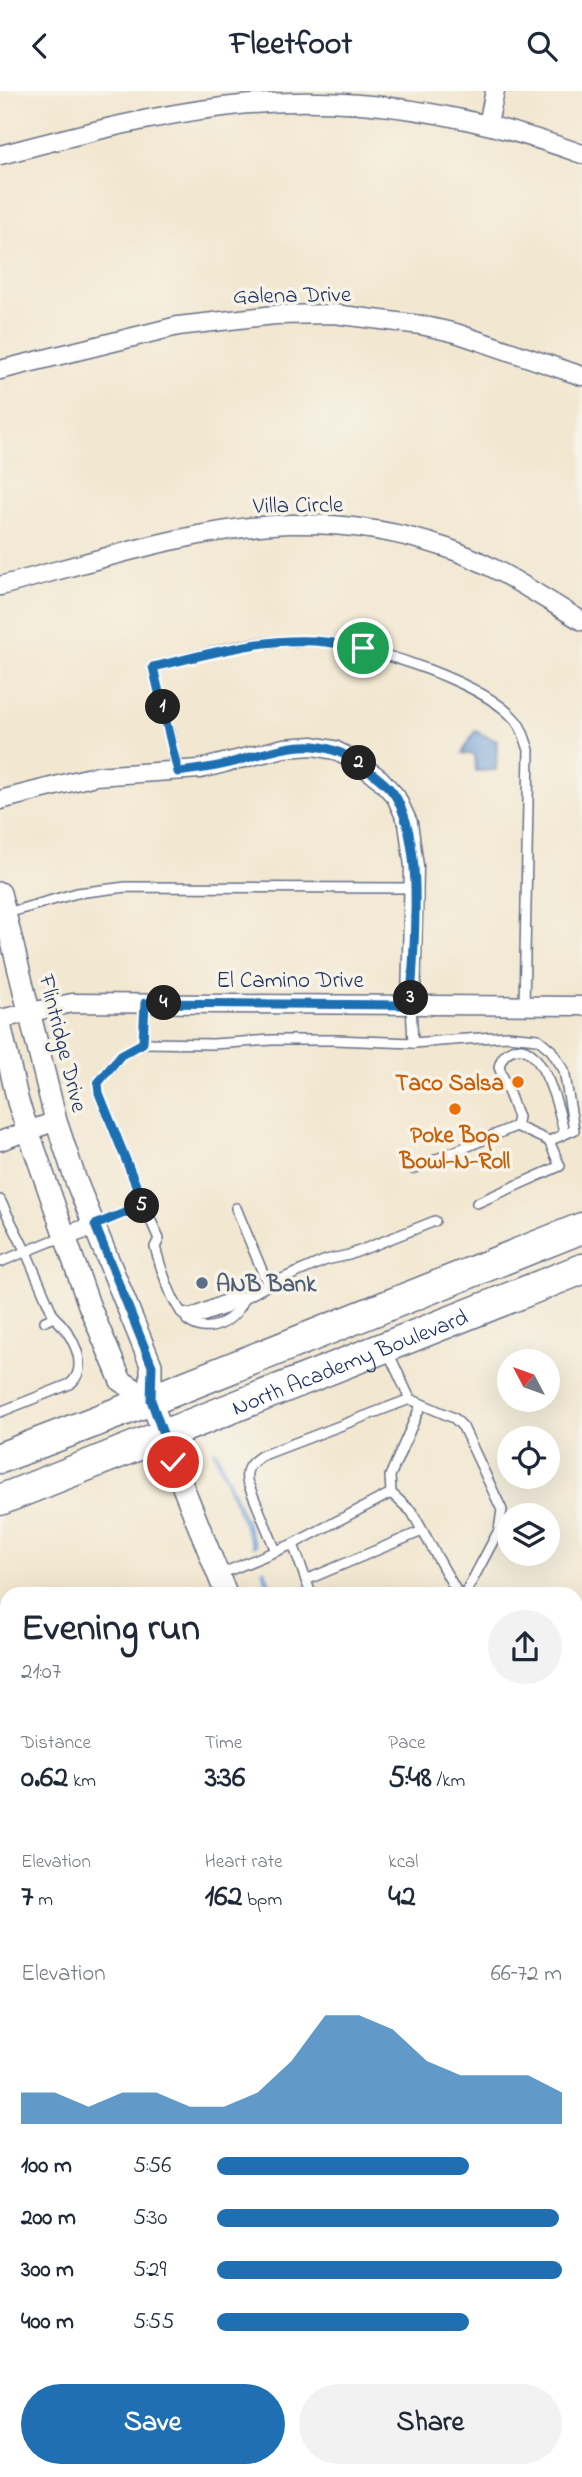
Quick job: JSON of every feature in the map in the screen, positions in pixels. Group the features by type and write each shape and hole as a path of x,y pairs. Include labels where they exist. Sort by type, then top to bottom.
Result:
{"highway":[{"name":"North Academy Boulevard","path":"0,1458 582,1228"},
{"name":"North Academy Boulevard","path":"0,1500 582,1269"}],"street":[{"path":"488,124 495,91"},
{"path":"0,155 165,116 280,102 381,105 525,133 582,154"},
{"name":"Galena Drive","path":"0,370 178,326 275,315 334,314 421,325 456,333 582,376"},
{"name":"Villa Circle","path":"0,586 159,545 226,531 290,524 345,526 399,535 447,548 527,587 582,621"},
{"path":"0,800 95,776 178,772 222,765 284,748 313,746 334,750 356,761 380,779 396,797 408,823 414,866 411,1005"},
{"name":"Flintridge Drive","path":"2,903 56,1121 76,1181 152,1366 151,1400 162,1435 222,1585"},
{"name":"El Camino Drive","path":"0,1025 29,1013 72,1003 582,1006"},
{"path":"0,1025 27,1131 89,1305 121,1381 151,1400"},
{"path":"0,1141 56,1121"},
{"path":"66,1236 95,1225"}],"lane":[{"path":"178,772 153,667 177,661 249,645 324,641 388,656 466,687 490,700 519,724 528,750 524,1007"},
{"path":"2,903 126,887 414,888"},
{"path":"143,1043 145,1003"},
{"path":"411,1005 412,1043"},
{"path":"245,1297 232,1319 208,1328 198,1327 183,1315 155,1247 159,1239 99,1093 98,1083 121,1055 143,1043 213,1044 322,1040 412,1043 507,1036 538,1039 551,1050 564,1070 574,1130 549,1141"},
{"path":"516,1126 517,1117 499,1067 510,1050 524,1048 531,1051 540,1063 562,1117 564,1134"},
{"path":"413,1169 516,1126 549,1141 560,1166 477,1203"},
{"path":"0,1200 26,1252 50,1319 67,1331 80,1362 78,1375 70,1384 0,1411"},
{"path":"95,1225 144,1205"},
{"path":"236,1209 268,1285"},
{"path":"183,1315 234,1296 245,1297 326,1261 349,1255 435,1220"},
{"path":"0,1262 66,1236"},
{"path":"386,1347 410,1399 454,1418 463,1427 502,1510 499,1530 469,1587"},
{"path":"276,1551 247,1481 249,1465 261,1456 410,1399"},
{"path":"421,1405 390,1476 391,1493 412,1512 454,1587"},
{"path":"222,1585 276,1551 391,1493"},
{"path":"306,1580 422,1531"},
{"path":"293,1544 308,1587"}],"water":[{"path":"475,731 497,741 496,770 476,771 475,755 462,753"}],"waterway":[{"path":"215,1451 254,1545"},
{"path":"264,1571 270,1587"}],"place":[{"name":"Taco Salsa","path":"518,1082"},
{"name":"Poke Bop Bowl-N-Roll","path":"455,1109"},
{"name":"ANB Bank","path":"202,1283"}],"route":[{"path":"173,1462 151,1400 152,1366 95,1225 144,1205 99,1093 98,1083 121,1055 143,1043 145,1003 411,1005 414,866 408,823 396,797 380,779 356,761 334,750 313,746 284,748 222,765 178,772 153,667 272,642 324,641 363,648"}]}
